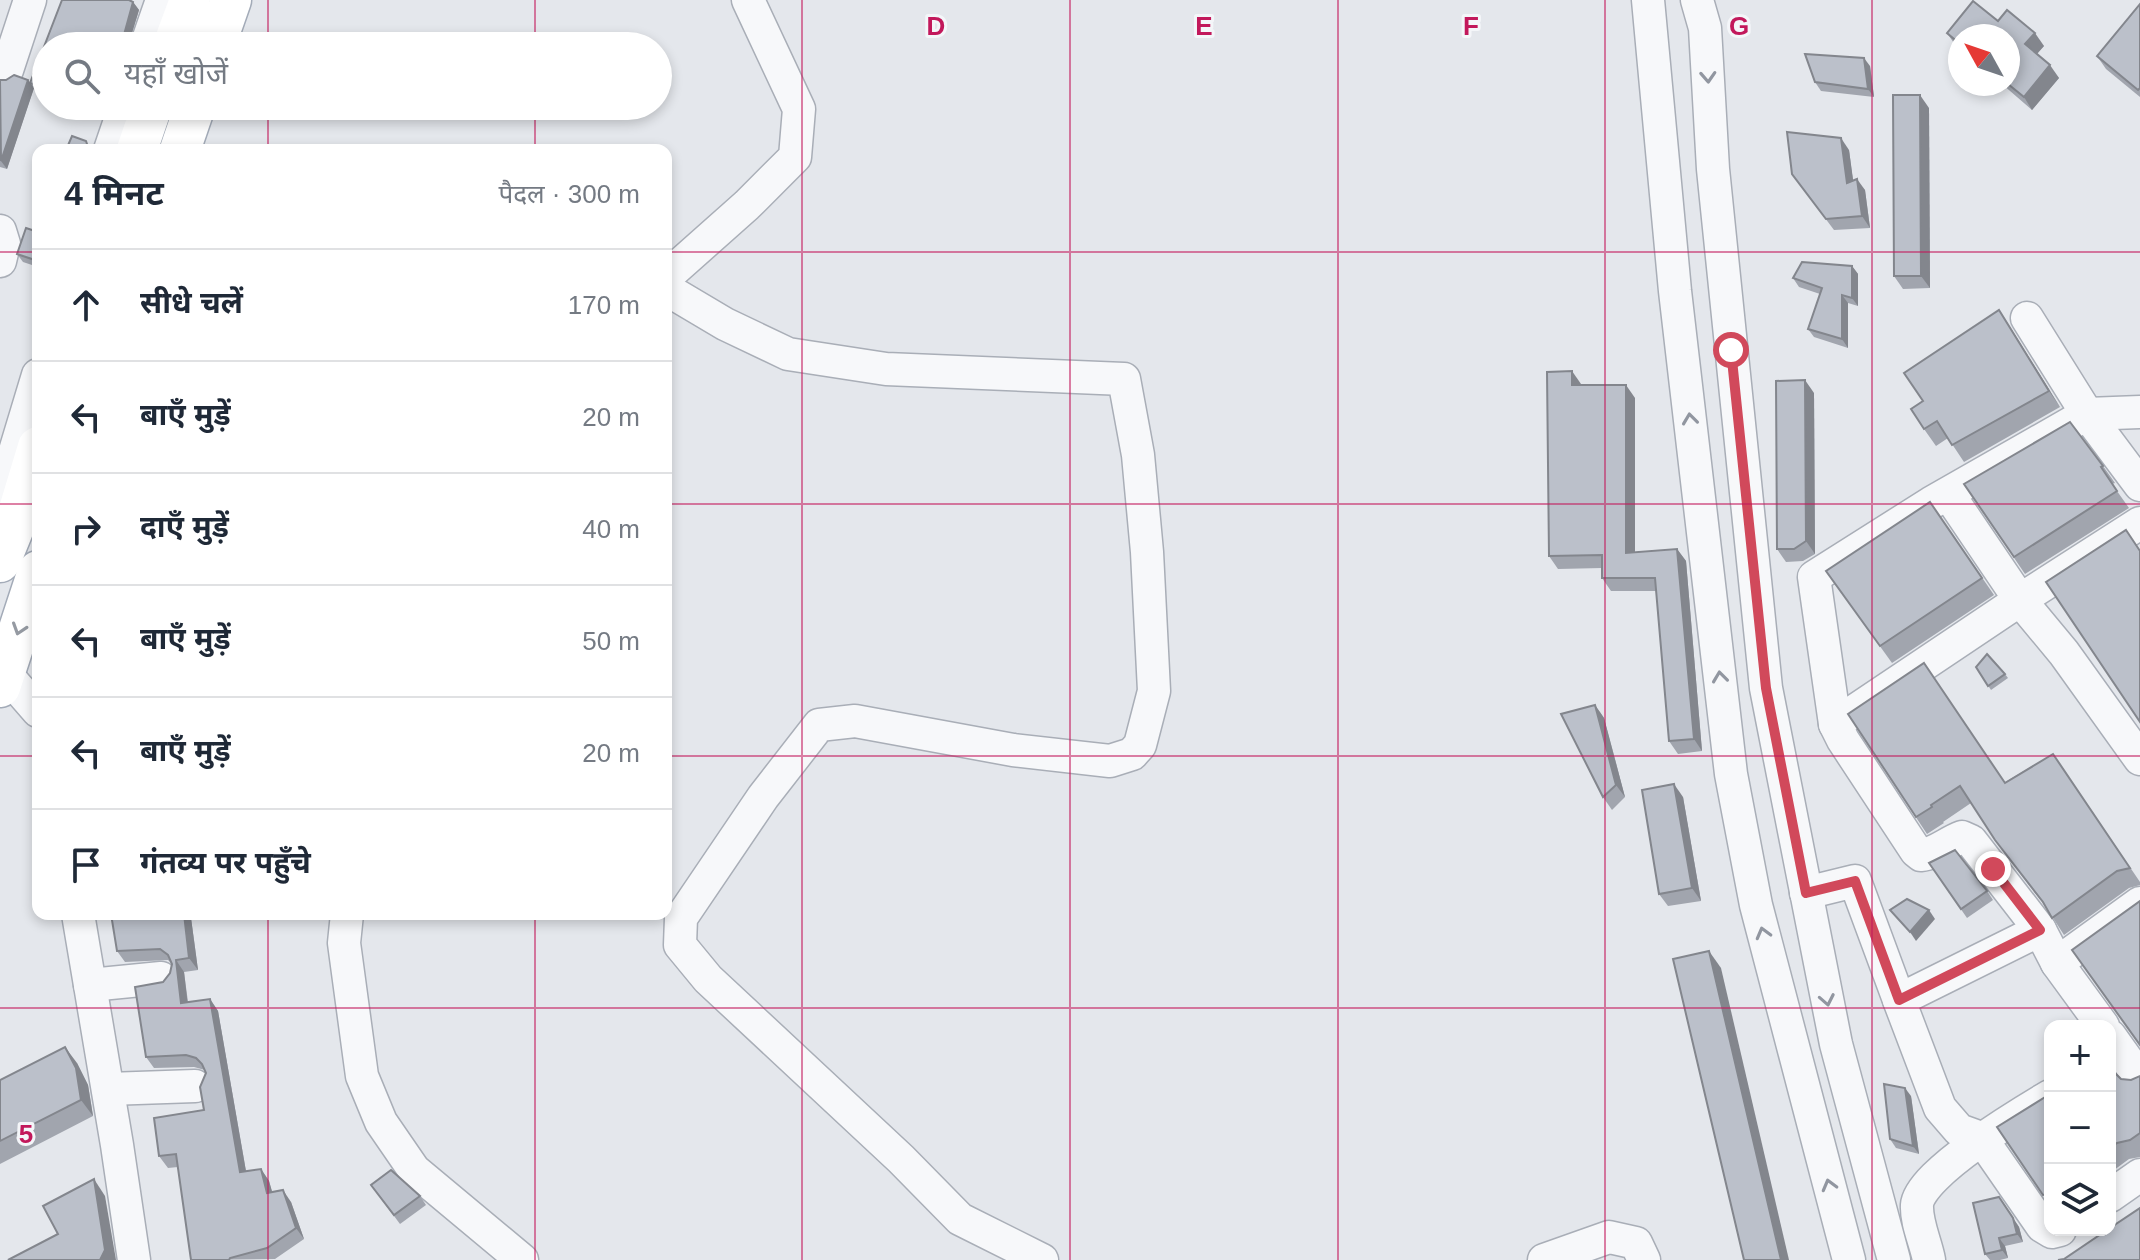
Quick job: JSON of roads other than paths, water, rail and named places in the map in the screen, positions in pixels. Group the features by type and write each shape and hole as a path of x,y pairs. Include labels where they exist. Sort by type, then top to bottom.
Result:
{"main road":[{"path":"220,32 231,0"},
{"path":"171,2 172,32"},
{"path":"123,144 141,120"},
{"path":"182,144 190,120"},
{"path":"3,529 32,461"},
{"path":"2,680 27,581"}],"street":[{"path":"7,70 30,0"},
{"path":"672,272 795,157 799,109 748,0"},
{"path":"1648,0 1675,291 1731,774 1756,905 1849,1260"},
{"path":"1697,0 1705,28 1713,169 1766,688 1836,1044 1894,1260"},
{"path":"154,32 171,2"},
{"path":"120,144 123,120"},
{"path":"0,231 4,244 0,261"},
{"path":"672,293 725,324 788,354 886,369 1124,379 1138,455 1147,552 1154,691 1140,745 1132,754 1110,761 1013,750 855,721 819,725 763,797 681,918 680,945 708,979 901,1159 960,1219 1042,1260"},
{"path":"2027,318 2087,414 2140,485"},
{"path":"3,529 32,401"},
{"path":"2099,1020 2057,963 2040,930 1971,841 1962,837 1927,855 1921,855 1843,740 1835,724 1814,577 1931,503 2087,414 2140,412"},
{"path":"1949,495 2020,600 2064,653 2140,759"},
{"path":"1835,724 2140,523"},
{"path":"2,680 32,706"},
{"path":"1806,893 1855,881 1940,1108 1959,1130 1981,1138 2042,1226 2070,1245"},
{"path":"2057,963 2140,903"},
{"path":"79,920 134,1260"},
{"path":"346,920 344,943 362,1076 381,1122 414,1170 522,1260"},
{"path":"1899,1000 2040,930"},
{"path":"90,985 161,978"},
{"path":"2120,1047 2140,1078"},
{"path":"108,1089 195,1086"},
{"path":"1929,1260 1918,1211 1924,1188 1981,1138 2044,1100"},
{"path":"2123,1210 2140,1175"},
{"path":"1544,1260 1609,1237 1636,1243 1644,1260"}]}
